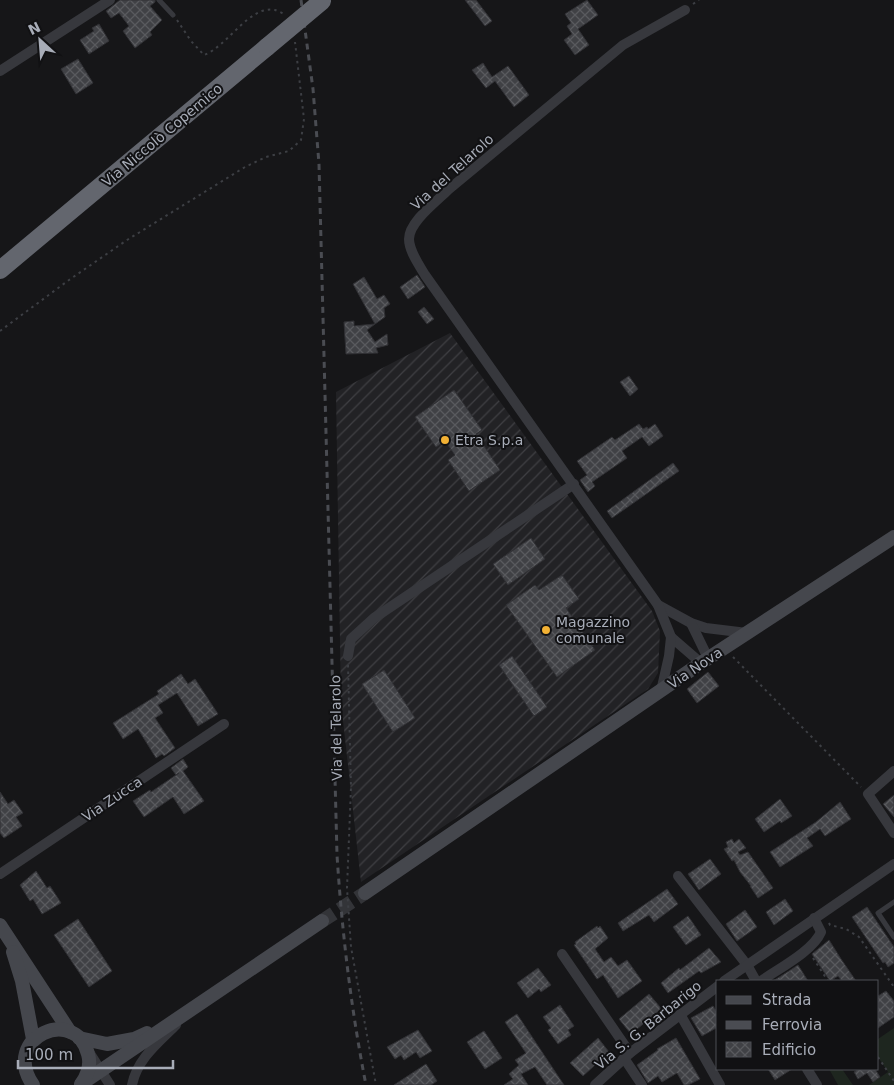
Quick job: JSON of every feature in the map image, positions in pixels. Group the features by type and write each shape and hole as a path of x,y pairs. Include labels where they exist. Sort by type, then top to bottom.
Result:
{"highway":[{"name":"Via Niccolò Copernico","path":"0,270 322,1"}],"street":[{"path":"0,71 110,0"},
{"name":"Via del Telarolo","path":"658,605 425,275 415,259 409,240 412,228 425,212 448,190 623,45 685,10"},
{"name":"Via del Telarolo","path":"348,656 351,639 374,618 574,484"},
{"name":"Via Nova","path":"364,893 709,657 894,537"},
{"path":"658,605 691,624 706,628 747,633"},
{"path":"658,605 671,637 661,691"},
{"path":"691,624 709,657"},
{"path":"671,637 709,657"},
{"name":"Via Zucca","path":"0,874 224,724"},
{"path":"894,771 868,794 894,833"},
{"path":"725,980 894,864"},
{"path":"678,876 747,964 755,980"},
{"path":"762,980 807,949 818,939 821,932 817,916"},
{"path":"83,1085 322,921"},
{"path":"4,931 110,1085"},
{"path":"4,931 22,981 33,1039"},
{"path":"562,954 627,1056 642,1085"},
{"name":"Via S. G. Barbarigo","path":"595,1085 627,1056 716,987"},
{"path":"28,1082 24,1067 24,1057 27,1047 41,1033 51,1029 61,1029 107,1044 134,1040 188,1013"},
{"path":"132,1085 133,1079 145,1056 188,1013"},
{"path":"680,1014 720,1085"},
{"path":"83,1085 89,1068 87,1050"},
{"path":"808,1070 817,1085"}],"lane":[{"path":"159,0 173,15"},
{"path":"894,902 878,913 894,937"}],"path":[{"path":"173,15 191,41 204,55 226,41 251,16 266,10 275,10 287,16 290,20"},
{"path":"0,331 127,240 245,168 266,157 289,150 302,140 304,119 294,34"},
{"name":"Via del Telarolo","path":"348,656 351,787 348,898 351,947 376,1085"},
{"path":"709,657 734,657 868,794"},
{"path":"817,916 830,925 846,929 859,937 894,987"},
{"path":"807,949 827,980"},
{"path":"879,1058 894,1081"}],"shaded area":[{"path":"450,333 652,611 660,631 658,673 648,689 361,882 341,702 336,392"},
{"path":"894,1028 894,1085 869,1085 888,1072 879,1058 879,1038"},
{"path":"830,1070 843,1070 853,1085 838,1085"}],"building":[{"path":"120,0 155,0 150,6 162,20 150,32 152,35 135,48 123,31 129,26 119,13 111,18 106,11"},
{"path":"465,0 476,0 492,21 485,26"},
{"path":"587,0 598,15 578,29 589,45 575,55 564,40 572,34 567,26 571,23 565,14"},
{"path":"99,24 109,41 89,54 80,40 94,31 92,28"},
{"path":"78,59 93,83 76,94 61,69"},
{"path":"483,63 492,77 508,66 529,95 514,107 495,81 486,88 472,70"},
{"path":"417,275 425,287 408,299 400,287"},
{"path":"364,277 377,299 384,295 390,304 384,308 385,317 375,324 353,284"},
{"path":"424,307 434,319 427,324 418,312"},
{"path":"354,321 354,326 375,324 367,330 375,342 387,334 388,345 376,348 378,353 346,354 344,322"},
{"path":"629,376 638,389 630,396 620,382"},
{"name":"Etra S.p.a","path":"454,390 482,430 476,434 500,470 469,491 448,460 455,455 445,441 436,447 415,417"},
{"path":"639,424 643,429 647,427 648,429 655,424 663,436 649,446 642,437 622,451 627,458 592,482 595,486 588,492 580,480 587,475 577,461 612,437 615,440"},
{"path":"673,463 679,471 612,518 607,511"},
{"path":"531,538 545,559 508,585 493,564"},
{"path":"562,575 579,599 566,608 595,650 557,677 506,605 535,585 539,590"},
{"path":"512,656 547,707 534,716 499,665"},
{"path":"384,670 415,718 393,732 362,684"},
{"path":"708,672 719,686 697,703 687,689"},
{"path":"181,674 188,684 195,679 218,714 198,726 177,693 158,705 163,713 155,718 175,748 164,756 162,754 156,758 138,729 123,739 113,723 159,694 157,691"},
{"path":"183,759 188,767 183,771 204,801 184,814 173,797 144,817 133,801 150,790 151,792 179,773 176,775 171,768"},
{"path":"0,792 8,804 14,800 23,813 16,817 22,826 4,838 0,833"},
{"path":"894,795 894,817 883,804"},
{"path":"780,799 792,816 781,823 780,821 764,832 755,819"},
{"path":"840,802 851,819 825,836 820,829 807,838 813,846 780,867 770,852 816,822"},
{"path":"732,839 734,843 739,839 746,848 738,852 740,855 748,852 773,888 758,898 734,860 732,861 724,849 728,847 726,842"},
{"path":"710,859 721,874 699,890 688,874"},
{"path":"36,871 47,888 50,886 61,903 42,914 33,899 30,901 20,885"},
{"path":"667,889 678,904 654,922 649,915 623,931 618,923"},
{"path":"785,899 793,911 774,925 766,912"},
{"path":"867,907 894,947 894,963 888,967 885,962 883,963 852,917"},
{"path":"745,910 757,927 737,941 726,924"},
{"path":"688,916 701,935 686,945 673,927"},
{"path":"78,919 112,971 89,987 54,935"},
{"path":"597,926 598,928 600,926 608,938 595,949 604,962 611,957 618,966 627,960 642,981 618,998 603,975 597,979 574,945 576,944 575,942"},
{"path":"829,940 855,980 841,980 838,976 829,980 812,954"},
{"path":"709,948 721,962 701,973 699,971 668,993 661,983 679,968 680,970"},
{"path":"798,965 807,980 775,980"},
{"path":"538,968 551,985 541,992 539,989 528,998 517,983"},
{"path":"886,991 894,1001 894,1017 879,1027 879,995"},
{"path":"649,994 660,1007 660,1010 631,1034 619,1019"},
{"path":"560,1005 574,1026 568,1030 571,1035 558,1044 548,1030 551,1028 543,1017"},
{"path":"713,1006 716,1011 716,1028 702,1036 691,1018"},
{"path":"517,1014 564,1085 547,1085 535,1067 521,1074 528,1085 504,1085 513,1079 509,1074 519,1065 515,1060 526,1053 505,1022"},
{"path":"418,1030 432,1051 420,1058 416,1052 404,1060 401,1055 395,1059 387,1047"},
{"path":"484,1031 502,1058 485,1069 467,1042"},
{"path":"598,1038 609,1052 583,1076 570,1063"},
{"path":"676,1038 700,1079 684,1085 677,1073 662,1082 658,1076 648,1083 637,1065 657,1049"},
{"path":"426,1064 437,1081 431,1085 394,1085"},
{"path":"769,1070 790,1070 775,1080"},
{"path":"857,1070 876,1070 880,1077 873,1082 867,1073 858,1079 854,1072"}],"tunnel":[{"path":"322,921 365,893"}],"railway":[{"path":"301,0 313,89 319,164 337,855 348,970 366,1085"}],"place":[{"name":"Etra S.p.a","path":"445,440"},
{"name":"Magazzino comunale","path":"546,630"}]}
